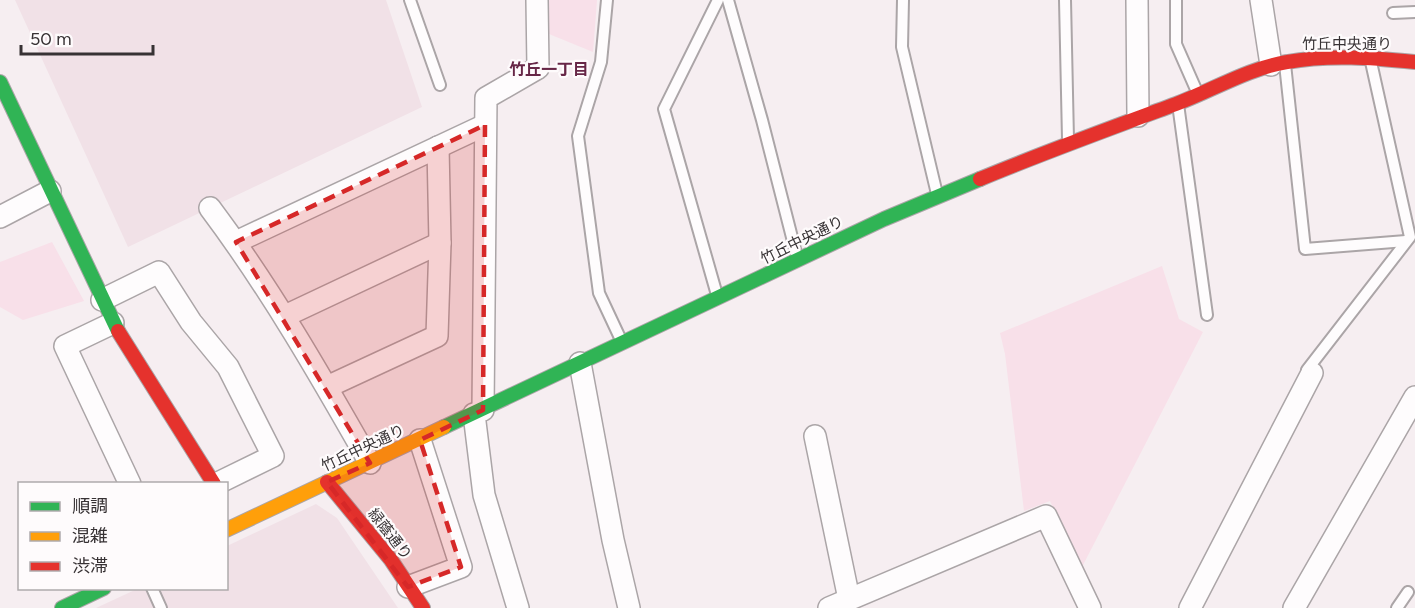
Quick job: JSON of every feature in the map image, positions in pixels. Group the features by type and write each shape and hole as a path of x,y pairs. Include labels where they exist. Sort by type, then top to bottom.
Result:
{"street":[{"path":"518,608 484,495 478,412 485,125 486,98 537,68 537,0"},
{"path":"1137,0 1138,116"},
{"path":"1261,0 1278,63"},
{"name":"竹丘中央通り","path":"228,523 420,440 884,219 1068,142 1278,63 1306,59 1370,58 1415,62"},
{"path":"0,82 112,323 214,482"},
{"path":"236,242 485,125"},
{"path":"327,387 436,336 440,243 438,147"},
{"path":"0,218 50,191"},
{"path":"210,208 236,242 285,316 370,463"},
{"path":"285,316 440,243"},
{"path":"102,300 159,272 191,322 228,367 273,456 217,482"},
{"path":"112,323 65,346 130,482"},
{"path":"580,363 613,540 629,608"},
{"path":"1190,608 1310,372"},
{"path":"1294,608 1415,397"},
{"path":"815,436 849,599"},
{"path":"408,587 461,567 420,440"},
{"name":"緑蔭通り","path":"327,482 391,560 423,608"},
{"path":"829,608 1046,516 1090,608"},
{"path":"62,608 100,590"}],"lane":[{"path":"410,0 440,85"},
{"path":"607,0 601,62 578,136 599,293 623,343"},
{"path":"718,0 664,110 718,299"},
{"path":"728,0 798,261"},
{"path":"903,0 902,47 938,198"},
{"path":"1065,0 1068,142"},
{"path":"1176,0 1176,44 1198,94"},
{"path":"1393,13 1415,12"},
{"path":"1310,372 1323,347 1410,237 1370,58"},
{"path":"1278,63 1305,249 1406,241"},
{"path":"1178,102 1208,315"},
{"path":"153,590 161,608"},
{"path":"1397,608 1408,592"}],"highlighted area":[{"path":"485,125 483,410 420,440 461,567 408,587 327,482 370,463 236,242"}],"shaded area":[{"path":"15,0 386,0 422,107 128,247"},
{"path":"549,0 597,0 593,52 549,34"},
{"path":"52,242 84,301 23,320 0,307 0,262"},
{"path":"1162,266 1179,319 1203,332 1081,569 1050,501 1024,511 1005,354 1000,333"},
{"path":"316,504 337,518 398,608 96,608 135,590 228,590 228,546"}],"traffic: fast":[{"path":"0,82 118,331"},
{"path":"444,427 884,219 980,179"},
{"path":"62,608 100,590"}],"traffic: slow":[{"path":"228,529 444,427"}],"traffic: jam":[{"path":"980,179 1273,65 1335,57 1415,62"},
{"path":"118,331 213,482"},
{"path":"327,482 391,560 423,608"}],"district":[{"name":"竹丘一丁目","path":"549,69"}]}
